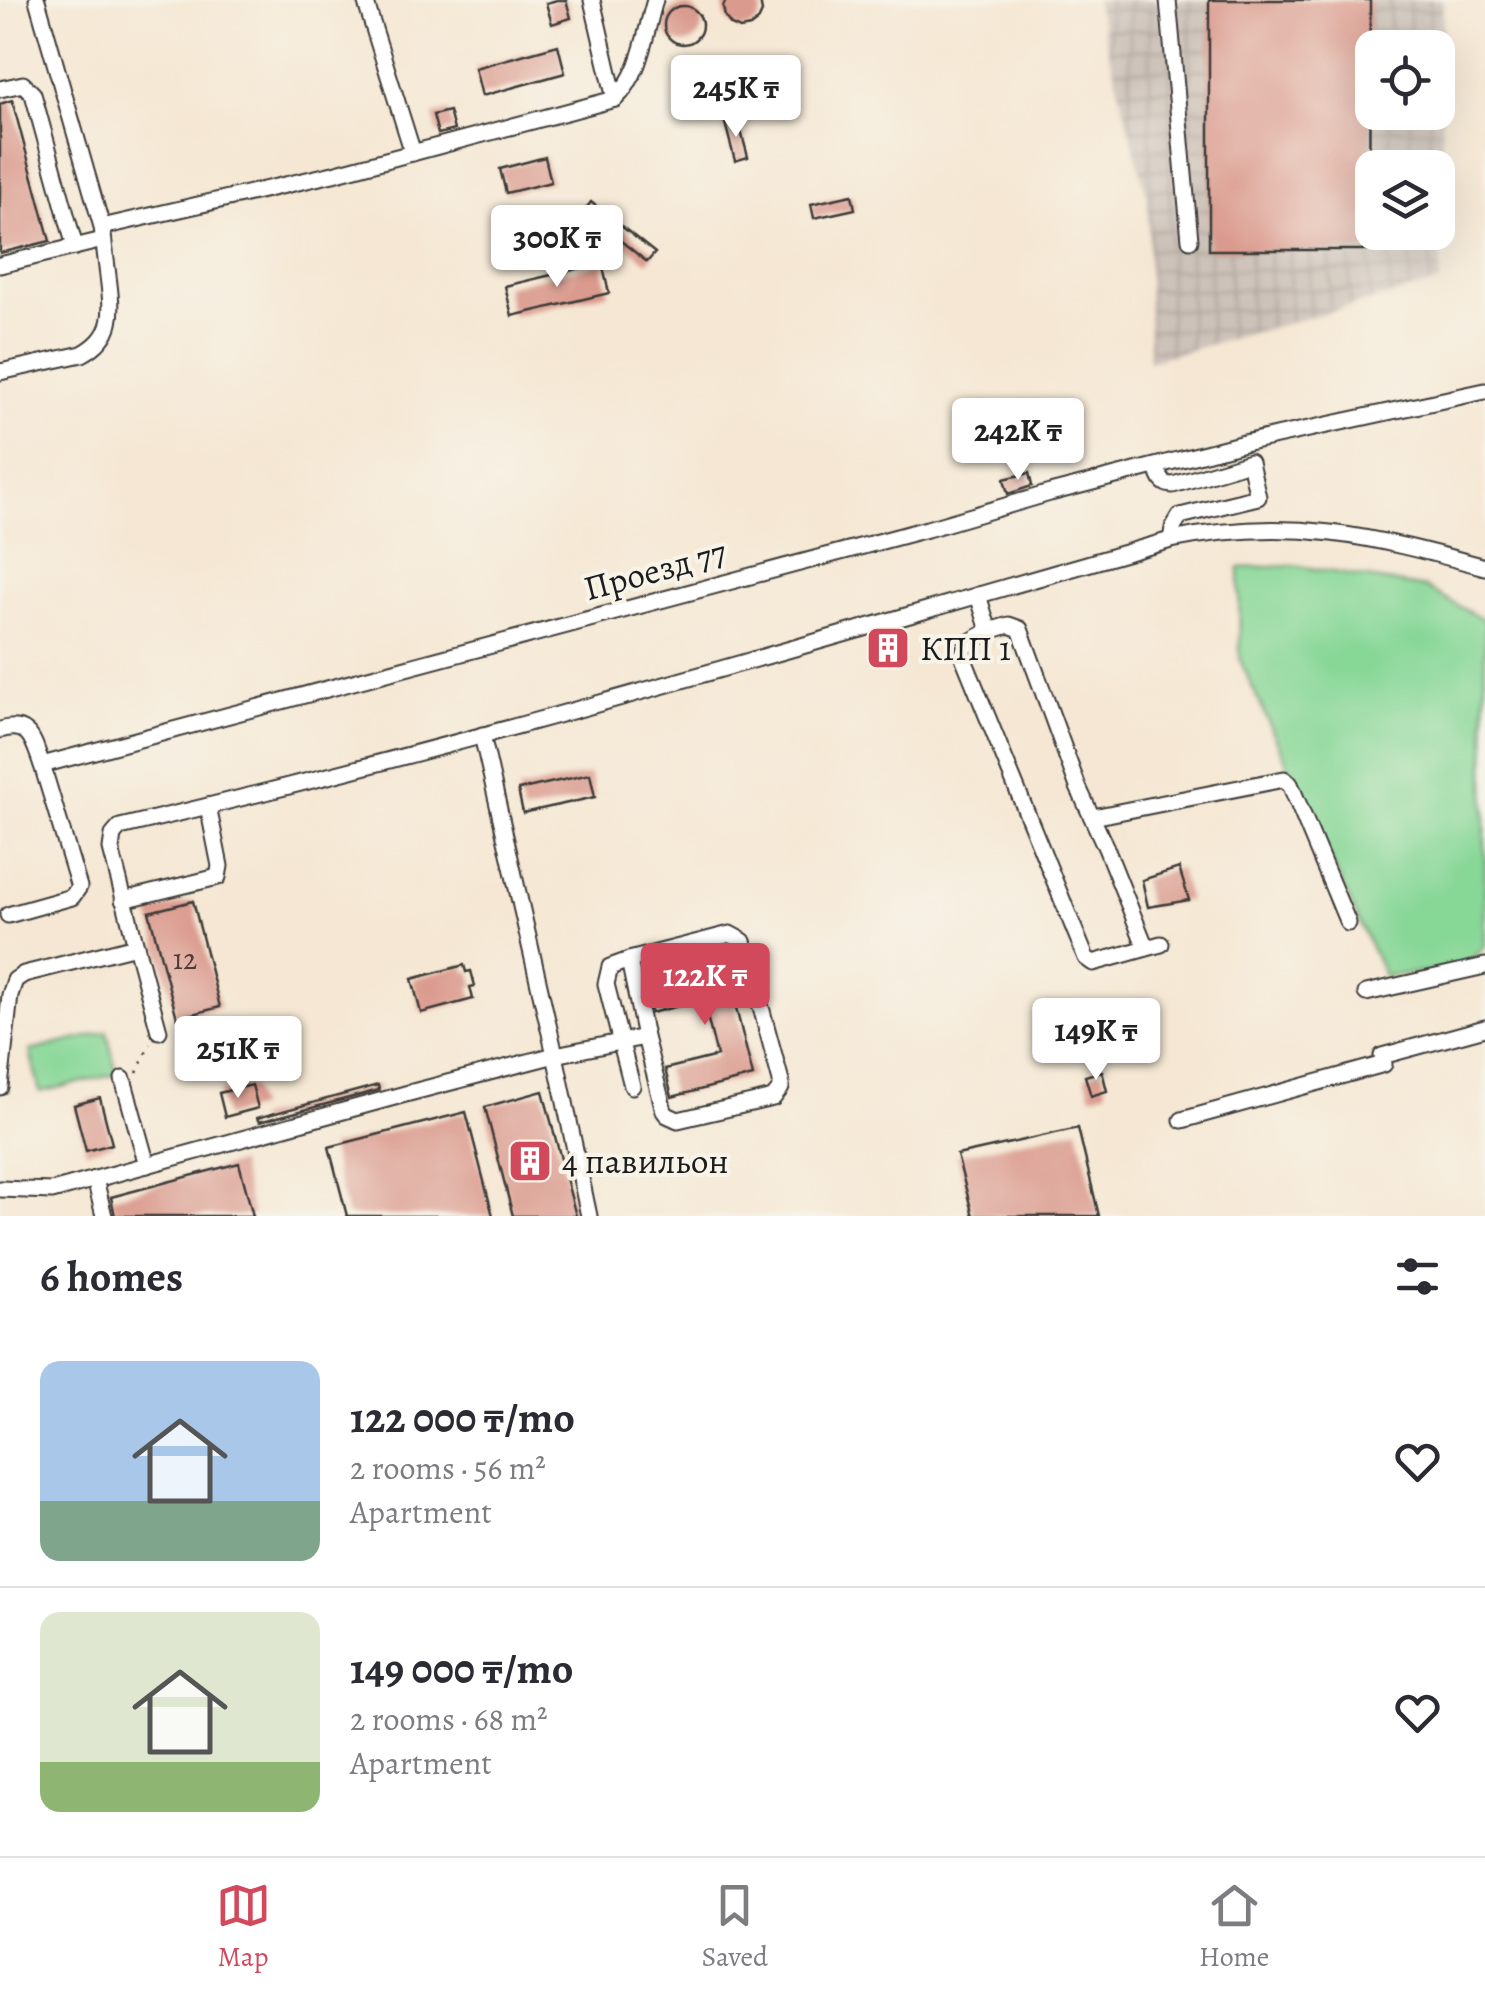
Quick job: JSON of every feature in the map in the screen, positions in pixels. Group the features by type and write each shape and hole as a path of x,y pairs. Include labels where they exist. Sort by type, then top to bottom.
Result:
{"street":[{"path":"0,372 82,354 93,348 103,337 112,307 102,233 37,0"},
{"path":"365,0 413,153"},
{"path":"592,0 615,99"},
{"path":"0,265 75,247 102,233 615,99 634,74 655,0"},
{"path":"1168,0 1190,240"},
{"path":"0,89 23,84 34,94 75,247"},
{"name":"Проезд 77","path":"42,765 927,530 1050,493 1244,444 1485,391"},
{"path":"1244,444 1264,528"},
{"path":"1157,467 1161,480 1173,485 1250,462"},
{"path":"1172,540 1180,516 1258,497"},
{"path":"158,1026 111,849 113,835 120,827 482,734 1172,540 1264,528 1335,532 1381,539 1485,567"},
{"path":"978,595 989,631"},
{"path":"1008,625 1020,630 1072,771 1154,946 1093,963 1086,958 963,658 970,642 989,631 1008,625"},
{"path":"0,730 23,728 31,735 79,888 72,896 8,915"},
{"path":"482,734 589,1216"},
{"path":"1093,818 1284,779 1290,784 1348,922"},
{"path":"123,900 218,876 220,866 208,806"},
{"path":"629,960 664,1111 672,1118 678,1120 773,1098 781,1081 743,940 730,934 629,960 610,968 606,984 632,1086"},
{"path":"0,1087 15,980 24,974 136,946"},
{"path":"1366,993 1485,966"},
{"path":"1182,1120 1485,1028"},
{"path":"0,1189 52,1191 555,1055 645,1036"},
{"path":"124,1085 147,1164"},
{"path":"94,1180 104,1216"}],"path":[{"path":"124,1085 140,1068 158,1026"}],"shaded area":[{"path":"1095,0 1443,0 1443,30 1355,30 1355,130 1442,130 1441,150 1355,150 1355,250 1440,250 1440,282 1149,361 1148,200"}],"green space":[{"path":"1293,565 1426,588 1485,621 1485,946 1452,968 1384,976 1240,660 1239,568"},
{"path":"107,1032 117,1074 40,1092 30,1051"}],"building":[{"path":"566,0 571,18 552,24 546,3"},
{"path":"726,0 760,0 762,12 758,21 740,29 731,25 723,7"},
{"path":"1209,0 1370,0 1370,30 1355,30 1355,130 1369,130 1369,150 1355,150 1355,250 1209,250"},
{"path":"683,6 696,12 702,25 696,38 683,44 670,38 664,25 670,12"},
{"path":"558,45 565,73 482,96 475,68"},
{"path":"12,100 50,241 0,253 0,104"},
{"path":"449,111 454,130 438,134 433,115"},
{"path":"738,120 748,157 735,161 725,123"},
{"path":"545,157 551,182 506,193 500,169"},
{"path":"852,195 855,209 814,218 811,204"},
{"path":"591,202 655,253 647,262 584,211"},
{"path":"602,263 609,293 512,316 505,286"},
{"path":"1029,473 1032,486 1008,494 1004,479"},
{"name":"КПП 1","path":"893,636 899,655 882,660 877,640"},
{"path":"590,774 595,797 523,813 518,790"},
{"path":"1179,868 1189,900 1148,907 1142,880"},
{"path":"193,901 220,1007 177,1018 149,912"},
{"path":"725,964 753,1076 672,1097 665,1069 717,1056 703,1000 651,1013 645,984"},
{"path":"464,965 466,972 471,971 475,986 470,987 473,999 421,1013 412,979"},
{"path":"1102,1071 1107,1091 1091,1096 1085,1076"},
{"path":"252,1085 258,1108 225,1117 219,1093"},
{"path":"378,1085 379,1090 259,1122 257,1118"},
{"name":"4 павильон","path":"543,1091 576,1216 513,1216 485,1107"},
{"path":"100,1098 112,1144 86,1151 74,1105"},
{"path":"466,1112 493,1216 347,1216 329,1147"},
{"path":"1078,1128 1099,1216 973,1216 957,1155"},
{"path":"239,1163 253,1216 115,1216 111,1197"}],"place":[{"name":"КПП 1","path":"888,648"},
{"name":"4 павильон","path":"530,1161"}]}
